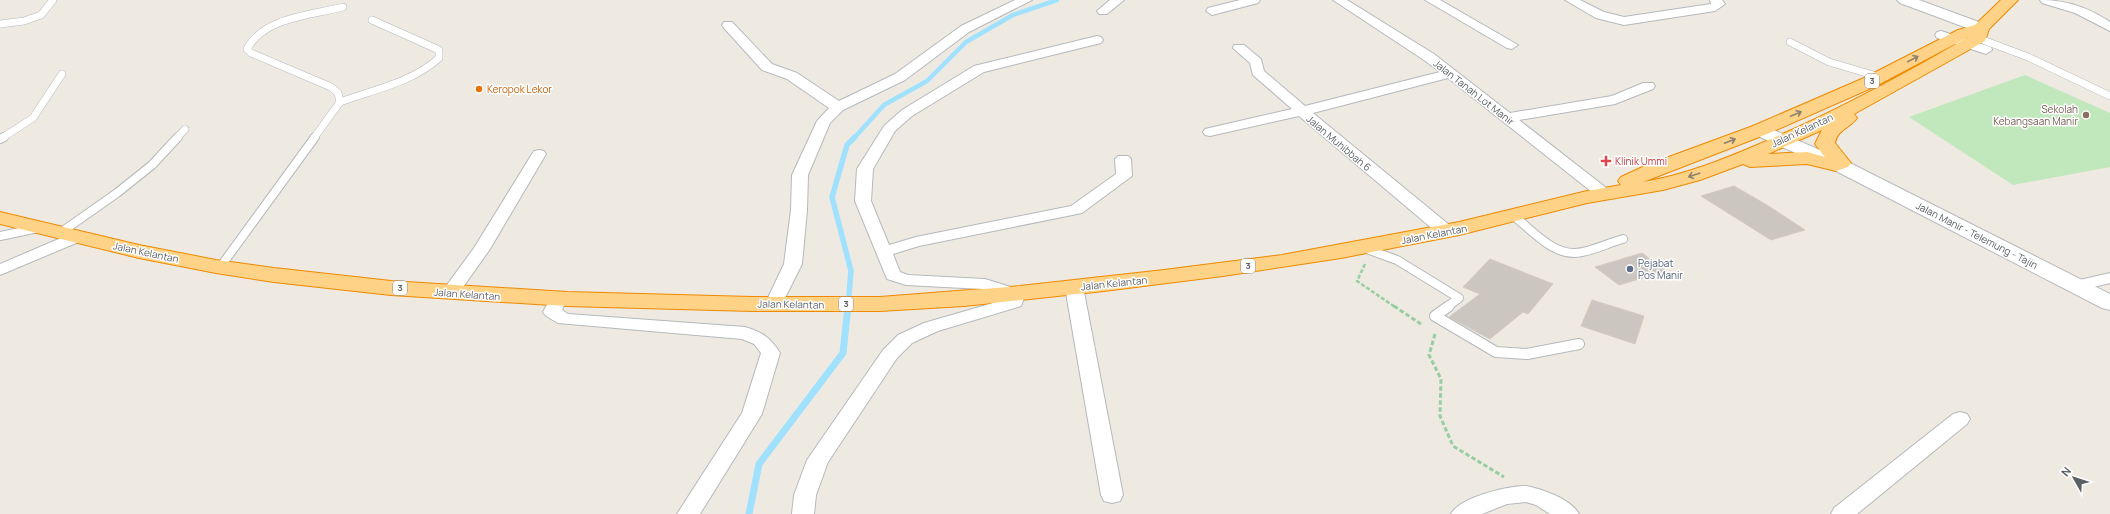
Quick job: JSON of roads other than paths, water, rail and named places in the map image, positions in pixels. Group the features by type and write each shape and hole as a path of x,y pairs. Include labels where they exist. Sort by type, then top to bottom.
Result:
{"highway":[{"name":"Jalan Kelantan","path":"1603,193 1654,169 1883,84 1920,73 1967,38 2010,0"},
{"name":"Jalan Kelantan","path":"0,218 162,256 221,266 279,275 450,293 558,299 806,305 886,304 1185,276 1364,248 1515,217 1603,193 1673,182 1724,165 1786,139 1883,84"},
{"path":"1841,166 1825,144 1825,137 1883,84"},
{"path":"1724,165 1762,159 1794,157 1807,158 1841,166"}],"main road":[{"path":"1905,0 1967,38"},
{"name":"Jalan Manir - Telemung - Tajin","path":"1764,128 2110,303"}],"street":[{"path":"774,304 793,264 799,210 800,175 824,121 838,107 900,77 966,29 1005,8 1026,0"},
{"path":"1103,10 1118,0"},
{"path":"1212,11 1254,0"},
{"name":"Jalan Tanah Lot Manir","path":"1339,0 1400,37 1429,57 1603,193"},
{"path":"1432,0 1512,45"},
{"path":"1571,0 1600,15 1624,21 1716,8 1718,4 1716,0"},
{"path":"2046,0 2075,7 2095,16 2110,27"},
{"path":"728,25 767,68 792,76 838,107"},
{"path":"803,514 805,495 818,460 890,354 905,339 931,327 1015,302 1014,293 985,284 906,280 893,275 863,201 865,168 889,129 907,114 979,69 1097,40"},
{"name":"Jalan Muhibbah 6","path":"1239,48 1256,62 1258,72 1302,112 1447,232"},
{"path":"1210,132 1302,112 1449,74"},
{"path":"1506,118 1615,100 1648,86"},
{"path":"450,293 482,249 539,154"},
{"path":"883,252 916,242 1076,210 1124,176 1123,159"},
{"path":"0,270 58,232"},
{"path":"2077,286 2110,278"},
{"path":"1074,287 1112,495"},
{"path":"558,299 552,312 564,319 745,333 761,340 771,353 752,414 688,514"},
{"path":"1842,514 1960,420"},
{"path":"702,514 705,489"},
{"path":"1462,514 1486,502 1510,495 1536,496 1568,514"}],"lane":[{"path":"0,24 24,20 41,15 53,0"},
{"path":"340,102 338,93 331,87 251,53 247,49 249,44 271,26 343,7"},
{"path":"221,266 340,102 419,72 435,64 439,58 439,50 372,20"},
{"path":"1967,38 2028,57 2110,96"},
{"path":"1790,42 1829,62 1883,84"},
{"path":"0,139 33,118 62,74"},
{"path":"0,236 58,232 117,193 152,165 185,129"},
{"path":"1515,217 1551,245 1566,252 1575,253 1623,239"},
{"path":"1364,248 1397,260 1459,298 1435,316 1496,352 1527,354 1579,344"}],"waterway":[{"path":"854,138 884,105 927,81 966,42 1013,15 1057,0"},
{"path":"848,307 851,271 832,197 847,145 854,138"},
{"path":"749,514 759,464 843,353 848,306"}],"place":[{"name":"Keropok Lekor","path":"479,89"},
{"name":"Sekolah Kebangsaan Manir","path":"2086,115"},
{"name":"Klinik Ummi","path":"1606,161"},
{"name":"Pejabat Pos Manir","path":"1630,269"}]}
